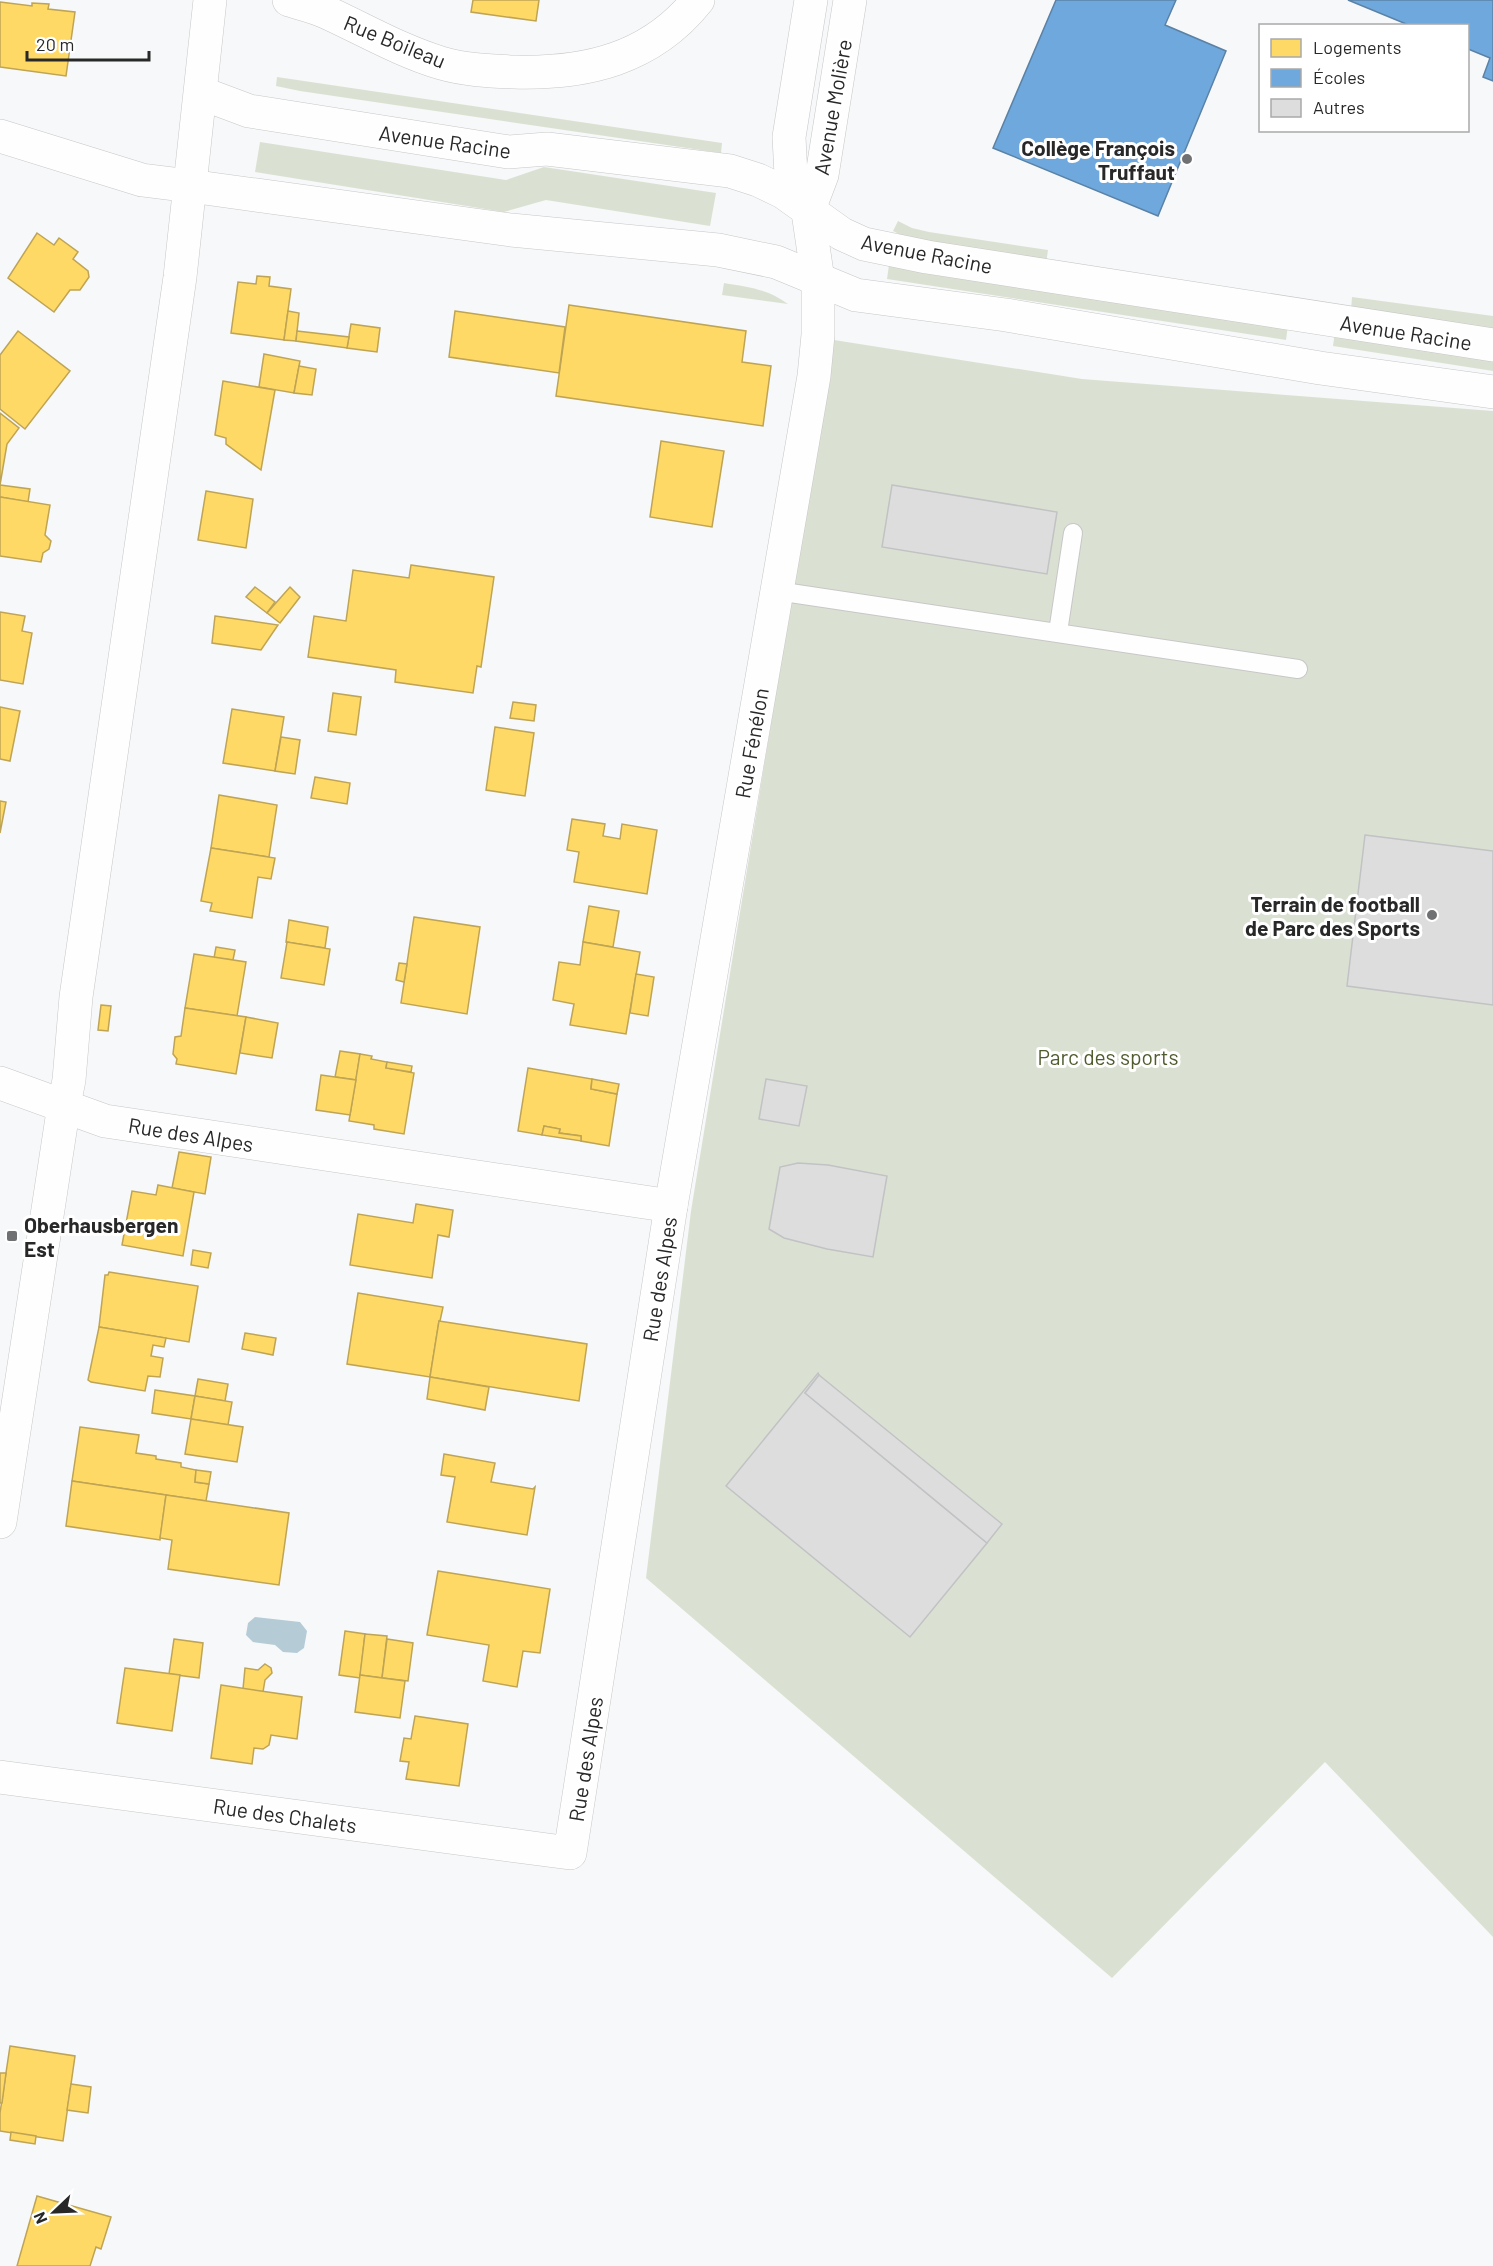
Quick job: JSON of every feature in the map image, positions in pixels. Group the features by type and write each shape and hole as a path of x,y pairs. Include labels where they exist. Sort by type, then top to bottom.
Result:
{"street":[{"path":"0,1522 69,1080 76,997 180,277 210,0"},
{"name":"Rue Boileau","path":"289,0 326,12 365,32 441,63 484,71 524,72 558,72 618,59 649,44 672,29 698,0"},
{"name":"Avenue Molière","path":"811,0 789,137 791,175 808,212 818,280"},
{"name":"Avenue Molière","path":"808,212 822,176 850,0"},
{"name":"Avenue Racine","path":"201,93 249,111 508,152 548,149 730,171 758,180 783,192 842,234 864,244 927,257 1493,345"},
{"path":"0,135 147,182 512,230 718,250 777,262 856,295 1006,315 1320,368 1493,392"},
{"name":"Rue Fénélon","path":"671,1206 814,376 818,336 818,280"},
{"name":"Rue des Alpes","path":"0,1083 105,1121 671,1206 570,1853"},
{"name":"Rue des Chalets","path":"0,1777 570,1853"}],"lane":[{"path":"1058,632 1073,533"},
{"path":"777,591 1298,669"}],"green space":[{"path":"277,77 722,143 721,153 300,91 276,86"},
{"path":"260,142 506,180 544,167 716,193 710,226 546,200 504,212 255,172"},
{"path":"898,221 912,228 929,232 1048,250 1046,264 909,239 893,231"},
{"path":"889,265 1288,325 1286,340 887,279"},
{"path":"724,283 750,287 788,304 722,295"},
{"path":"1352,297 1493,316 1493,332 1351,310"},
{"path":"1335,331 1493,355 1493,371 1333,346"},
{"name":"Parc des sports","path":"834,340 1082,379 1493,411 1493,1937 1325,1762 1112,1978 646,1578 691,1211"}],"water":[{"path":"255,1617 300,1622 307,1631 304,1648 297,1653 283,1652 275,1645 253,1642 246,1635 248,1623"}],"building: Logements":[{"path":"473,0 539,0 536,21 471,12"},
{"path":"0,2 32,6 32,3 49,4 48,9 75,12 66,76 0,67"},
{"path":"37,233 54,245 59,238 78,252 73,259 88,271 89,277 80,290 70,290 54,312 8,278"},
{"path":"257,276 270,277 269,286 291,289 284,340 231,333 238,282 256,284"},
{"path":"569,305 746,331 742,362 771,366 763,426 556,396"},
{"path":"288,311 299,313 296,341 284,340"},
{"path":"455,311 565,327 559,373 449,357"},
{"path":"351,324 380,328 377,352 347,348"},
{"path":"18,331 70,371 25,429 0,409 0,355"},
{"path":"297,331 349,337 347,348 296,341"},
{"path":"264,354 300,361 294,393 259,387"},
{"path":"299,366 316,369 312,395 294,393"},
{"path":"223,381 275,390 261,470 226,444 226,438 215,435"},
{"path":"0,413 19,428 7,444 0,485"},
{"path":"661,441 724,451 712,527 650,517"},
{"path":"0,485 30,489 28,502 0,497"},
{"path":"206,491 253,499 246,548 198,540"},
{"path":"0,497 50,505 45,535 51,541 49,549 43,553 41,562 0,556"},
{"path":"411,565 494,577 481,667 477,666 473,693 395,682 396,670 308,657 314,616 346,621 353,570 409,578"},
{"path":"255,587 275,602 267,613 246,597"},
{"path":"290,587 300,597 280,623 267,613"},
{"path":"0,612 25,616 22,631 32,633 23,684 0,680"},
{"path":"215,616 278,625 261,650 212,643"},
{"path":"333,693 361,697 356,735 328,731"},
{"path":"513,702 536,705 534,721 510,718"},
{"path":"0,707 20,711 10,761 0,759"},
{"path":"232,709 284,717 275,771 223,763"},
{"path":"495,727 534,733 525,796 486,790"},
{"path":"281,737 300,740 295,774 275,771"},
{"path":"315,777 350,783 347,804 311,798"},
{"path":"219,795 277,805 269,857 211,848"},
{"path":"0,801 6,802 0,833"},
{"path":"572,819 605,824 603,836 620,839 622,824 657,830 647,894 574,882 579,852 567,850"},
{"path":"211,848 275,858 271,879 258,877 252,918 210,911 212,903 201,901"},
{"path":"589,906 619,911 613,947 583,942"},
{"path":"414,917 480,927 467,1014 401,1003"},
{"path":"289,920 328,927 325,948 286,942"},
{"path":"287,942 330,949 324,985 281,978"},
{"path":"583,942 640,952 626,1034 570,1025 574,1004 553,1000 559,962 580,965"},
{"path":"216,947 235,950 233,960 214,958"},
{"path":"194,954 246,962 237,1016 185,1008"},
{"path":"399,963 407,964 404,982 396,980"},
{"path":"636,974 654,977 648,1016 630,1013"},
{"path":"101,1005 111,1006 108,1031 98,1030"},
{"path":"185,1008 246,1017 236,1074 176,1064 177,1059 173,1054 175,1037 181,1036"},
{"path":"246,1017 278,1023 272,1058 240,1053"},
{"path":"340,1051 360,1054 356,1080 335,1077"},
{"path":"360,1054 387,1062 386,1068 414,1073 404,1134 374,1129 374,1125 349,1121"},
{"path":"387,1062 412,1066 411,1072 386,1068"},
{"path":"528,1068 592,1079 591,1089 617,1094 609,1146 581,1141 581,1136 559,1133 560,1129 544,1126 542,1135 518,1131"},
{"path":"321,1075 356,1080 350,1115 316,1110"},
{"path":"592,1079 619,1084 617,1094 591,1089"},
{"path":"544,1126 560,1129 559,1133 581,1136 581,1141 542,1135"},
{"path":"179,1152 211,1157 205,1194 172,1188"},
{"path":"158,1185 194,1192 183,1256 122,1245 132,1191 156,1195"},
{"path":"416,1204 453,1210 449,1237 438,1235 432,1278 350,1265 358,1214 413,1223"},
{"path":"193,1250 211,1253 208,1268 191,1265"},
{"path":"109,1272 198,1286 189,1342 99,1327 105,1275"},
{"path":"358,1293 443,1307 430,1377 347,1364"},
{"path":"439,1321 587,1344 579,1401 430,1377"},
{"path":"99,1327 166,1338 164,1347 153,1345 151,1356 163,1358 160,1377 148,1376 145,1391 88,1380"},
{"path":"245,1333 276,1338 273,1355 242,1349"},
{"path":"430,1377 489,1387 485,1410 427,1399"},
{"path":"198,1379 228,1384 225,1401 195,1396"},
{"path":"155,1390 195,1396 191,1419 152,1413"},
{"path":"195,1396 232,1402 228,1425 191,1419"},
{"path":"191,1419 243,1427 237,1462 185,1454"},
{"path":"80,1427 139,1435 136,1453 181,1463 181,1467 196,1470 195,1482 209,1484 206,1501 72,1481"},
{"path":"444,1454 495,1463 491,1482 533,1489 535,1487 527,1535 447,1522 455,1477 441,1475"},
{"path":"196,1470 211,1472 209,1484 195,1482"},
{"path":"72,1481 166,1495 160,1540 66,1526"},
{"path":"166,1495 289,1513 279,1585 168,1569 172,1540 160,1538"},
{"path":"438,1571 550,1589 540,1653 523,1651 517,1687 483,1681 489,1645 427,1635"},
{"path":"345,1631 365,1634 360,1678 339,1675"},
{"path":"365,1634 387,1636 382,1678 360,1675"},
{"path":"174,1639 203,1643 199,1678 169,1674"},
{"path":"387,1639 413,1643 408,1681 382,1678"},
{"path":"265,1664 271,1668 272,1673 265,1680 263,1692 243,1689 245,1668 258,1670"},
{"path":"125,1668 180,1675 172,1731 117,1723"},
{"path":"360,1675 405,1681 400,1718 355,1712"},
{"path":"221,1685 302,1697 297,1739 271,1735 269,1745 263,1749 254,1748 252,1764 211,1758"},
{"path":"415,1716 468,1724 459,1786 406,1779 409,1762 400,1761 404,1738 411,1739"},
{"path":"10,2046 75,2056 63,2141 0,2131 0,2113"},
{"path":"0,2073 6,2073 2,2103 0,2103"},
{"path":"71,2084 91,2087 88,2113 67,2110"},
{"path":"11,2132 36,2136 35,2144 10,2140"},
{"path":"37,2196 111,2217 101,2249 96,2247 90,2266 17,2266"}],"building: Écoles":[{"path":"1056,0 1176,0 1165,25 1226,51 1158,216 993,148"},
{"path":"1348,0 1493,0 1493,81 1483,77 1490,58 1469,49 1469,24 1406,24"}],"building: Autres":[{"path":"892,485 1057,512 1047,574 882,547"},
{"name":"Terrain de football de Parc des Sports","path":"1365,835 1493,851 1493,1005 1347,986"},
{"path":"766,1079 807,1086 799,1126 759,1119"},
{"path":"798,1163 828,1165 887,1176 873,1257 784,1238 769,1229 780,1167"},
{"path":"818,1373 819,1375 805,1393 987,1543 910,1637 726,1486"},
{"path":"819,1375 1002,1524 987,1543 805,1393"}],"place":[{"name":"Collège François Truffaut","path":"1187,159"},
{"name":"Terrain de football de Parc des Sports","path":"1432,915"},
{"name":"Oberhausbergen Est","path":"12,1236"}]}
